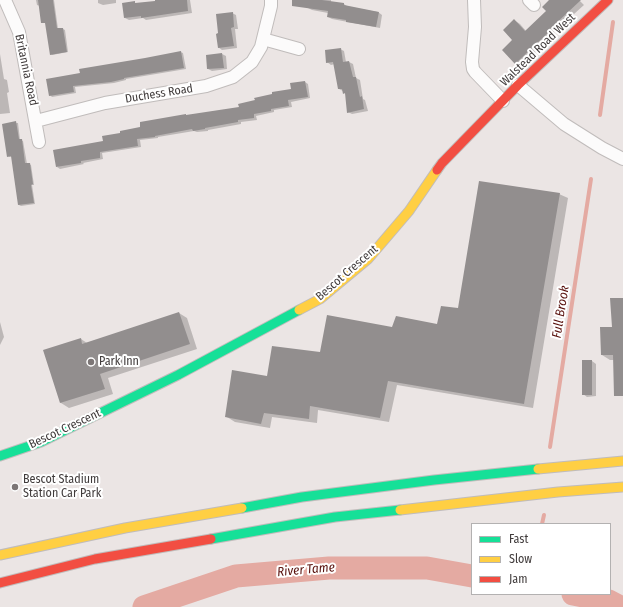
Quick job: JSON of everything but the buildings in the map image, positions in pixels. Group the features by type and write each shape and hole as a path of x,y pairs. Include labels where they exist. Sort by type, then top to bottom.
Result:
{"main road":[{"name":"Walstead Road West","path":"503,101 608,0"},
{"name":"Bescot Crescent","path":"0,456 47,439 178,374 320,299 368,259 410,211 442,163 503,101"},
{"path":"0,555 125,528 302,497 434,480 623,461"},
{"path":"0,582 95,559 335,517 550,493 623,487"}],"street":[{"name":"Britannia Road","path":"5,0 19,32 40,142"},
{"name":"Duchess Road","path":"36,120 105,103 206,86 233,77 252,62 260,47 271,6 271,0"},
{"path":"474,0 475,27 472,62 473,68 478,76 503,101"},
{"path":"263,39 299,50"},
{"path":"518,85 564,124 602,148 623,159"}],"waterway":[{"name":"Full Brook","path":"600,115 613,22"},
{"name":"Full Brook","path":"550,447 591,179"},
{"name":"Full Brook","path":"542,523 544,515"},
{"name":"River Tame","path":"144,607 236,576 329,568 427,568 471,576"},
{"name":"River Tame","path":"578,595 609,601 620,607"}],"traffic: fast":[{"path":"0,456 41,442 178,375 299,310"},
{"path":"242,508 302,497 434,480 538,469"},
{"path":"211,539 335,517 400,510"}],"traffic: slow":[{"path":"299,310 320,299 368,259 409,211 437,170"},
{"path":"538,469 623,461"},
{"path":"400,510 558,492 623,487"},
{"path":"0,555 125,528 242,508"}],"traffic: jam":[{"path":"437,170 442,163 518,85 608,0"},
{"path":"0,583 95,559 211,539"}],"place":[{"name":"Park Inn","path":"91,362"},
{"name":"Bescot Stadium Station Car Park","path":"15,487"}]}
